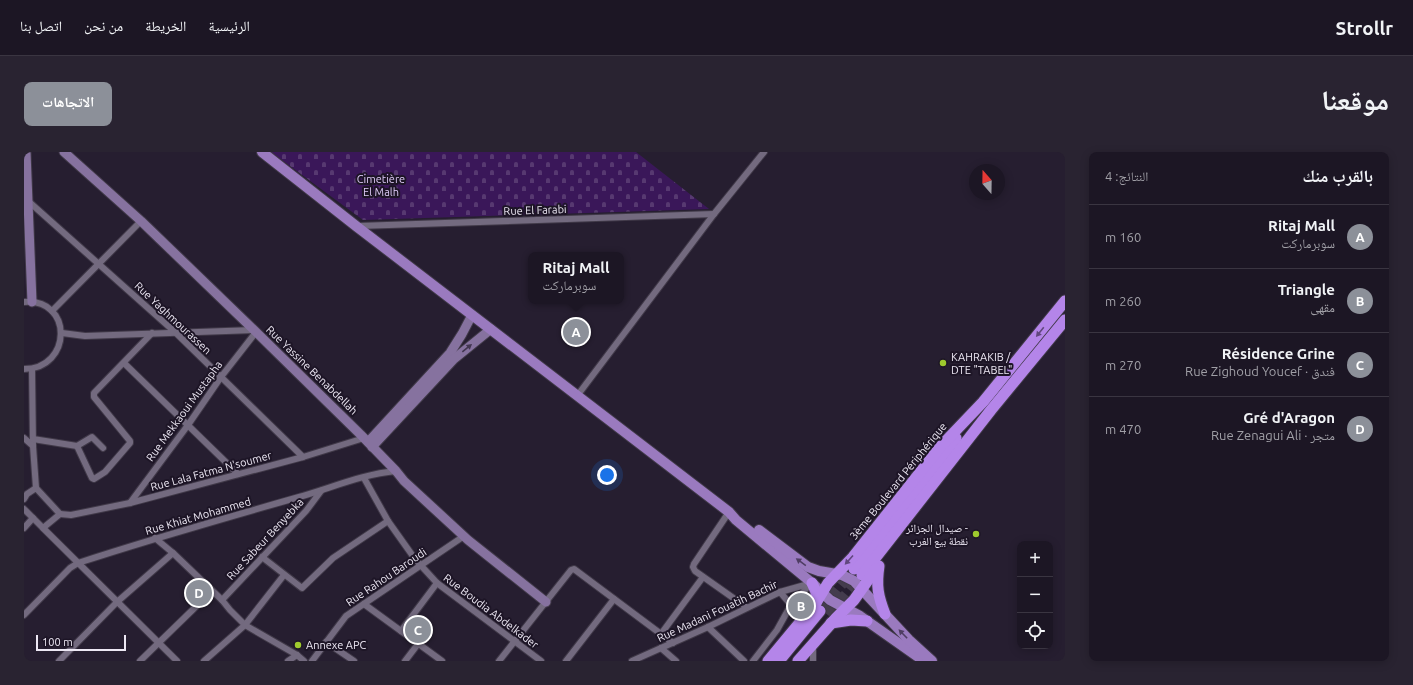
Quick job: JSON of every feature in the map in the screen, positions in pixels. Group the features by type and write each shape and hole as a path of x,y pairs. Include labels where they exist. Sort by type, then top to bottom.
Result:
{"highway":[{"name":"3ème Boulevard Périphérique","path":"779,661 824,613 822,593 828,583 886,517 937,443 987,406 1065,301"},
{"path":"858,572 942,458 1065,320"},
{"path":"792,661 824,613 845,609 854,600 879,564 949,472 987,406"},
{"path":"879,564 877,581 878,593 885,614"},
{"path":"798,661 813,643 824,613 812,583"},
{"name":"3ème Boulevard Périphérique","path":"768,661 824,613"},
{"path":"824,613 851,620 867,621"}],"main road":[{"path":"262,152 356,226 729,512 736,520 834,603 867,621 924,661"},
{"path":"729,512 740,516 808,567 819,571 836,573 850,578 862,588 909,640 932,661"}],"street":[{"path":"24,369 32,369 47,362 56,352 62,333 60,321 52,311 42,304 28,302 26,152"},
{"name":"Rue Yassine Benabdellah","path":"64,152 141,221 255,331 368,442 404,481 464,536 546,602"},
{"path":"577,396 714,214 764,152"},
{"name":"Rue Yaghmourassen","path":"26,199 176,333 303,457"},
{"name":"Rue El Farabi","path":"356,226 714,214"},
{"path":"52,311 141,221"},
{"path":"368,442 450,353 472,315"},
{"path":"368,442 454,359 491,330"},
{"path":"62,333 85,336 255,331"},
{"name":"Rue Mekkaoui Mustapha","path":"130,503 255,331"},
{"path":"78,446 91,477 94,479 105,472 130,445 130,441 94,395 152,333"},
{"path":"124,363 238,474"},
{"path":"32,369 33,446 36,488 60,514 43,528"},
{"path":"33,439 78,446 92,437 103,448"},
{"path":"24,438 33,446"},
{"name":"Rue Lala Fatma N'soumer","path":"60,514 71,515 130,503 303,457 368,442"},
{"name":"Rue Khiat Mohammed","path":"24,615 70,568 78,563 155,538 364,478 396,471"},
{"name":"Rue Boudia Abdelkader","path":"364,478 388,521 421,566 437,583 540,661"},
{"path":"24,499 27,494 36,488"},
{"name":"Rue Sabeur Benyebka","path":"222,600 306,511 321,491"},
{"path":"24,509 177,661"},
{"path":"729,512 694,564 693,568 703,577 746,607"},
{"path":"24,528 33,518"},
{"path":"262,557 300,588 304,588 333,558 388,521"},
{"name":"Rue Rahou Baroudi","path":"312,661 346,616 464,536"},
{"path":"155,538 173,553 222,600 245,625 297,655 304,661"},
{"path":"59,661 117,602 173,553"},
{"path":"499,661 571,570 574,569 673,643"},
{"path":"204,661 245,625 284,575"},
{"path":"660,634 703,577"},
{"path":"401,631 437,583"},
{"path":"753,661 777,630 791,606 812,583"},
{"name":"Rue Madani Fouatih Bachir","path":"632,661 708,627 746,607 780,592 812,583"},
{"path":"140,661 212,591"},
{"path":"780,592 791,606"},
{"path":"566,661 614,599"},
{"path":"364,604 442,661"},
{"path":"708,627 744,661"},
{"path":"326,642 354,661"},
{"path":"813,643 813,661"},
{"path":"405,661 418,644"},
{"path":"661,648 676,661"},
{"path":"288,661 297,655"}],"green space":[{"name":"Cimetière El Malh","path":"271,152 636,152 709,209 363,220"}],"tunnel":[{"path":"820,611 853,570"},
{"path":"829,616 861,576"}],"place":[{"name":"Ritaj Mall","path":"576,332"},
{"name":"KAHRAKIB / DTE \"TABEL\"","path":"943,363"},
{"name":"صيدال الجزائر - نقطة بيع الغرب","path":"976,534"},
{"name":"Gré d'Aragon","path":"199,593"},
{"name":"Triangle","path":"801,606"},
{"name":"Résidence Grine","path":"418,630"},
{"name":"Annexe APC","path":"298,645"}]}
